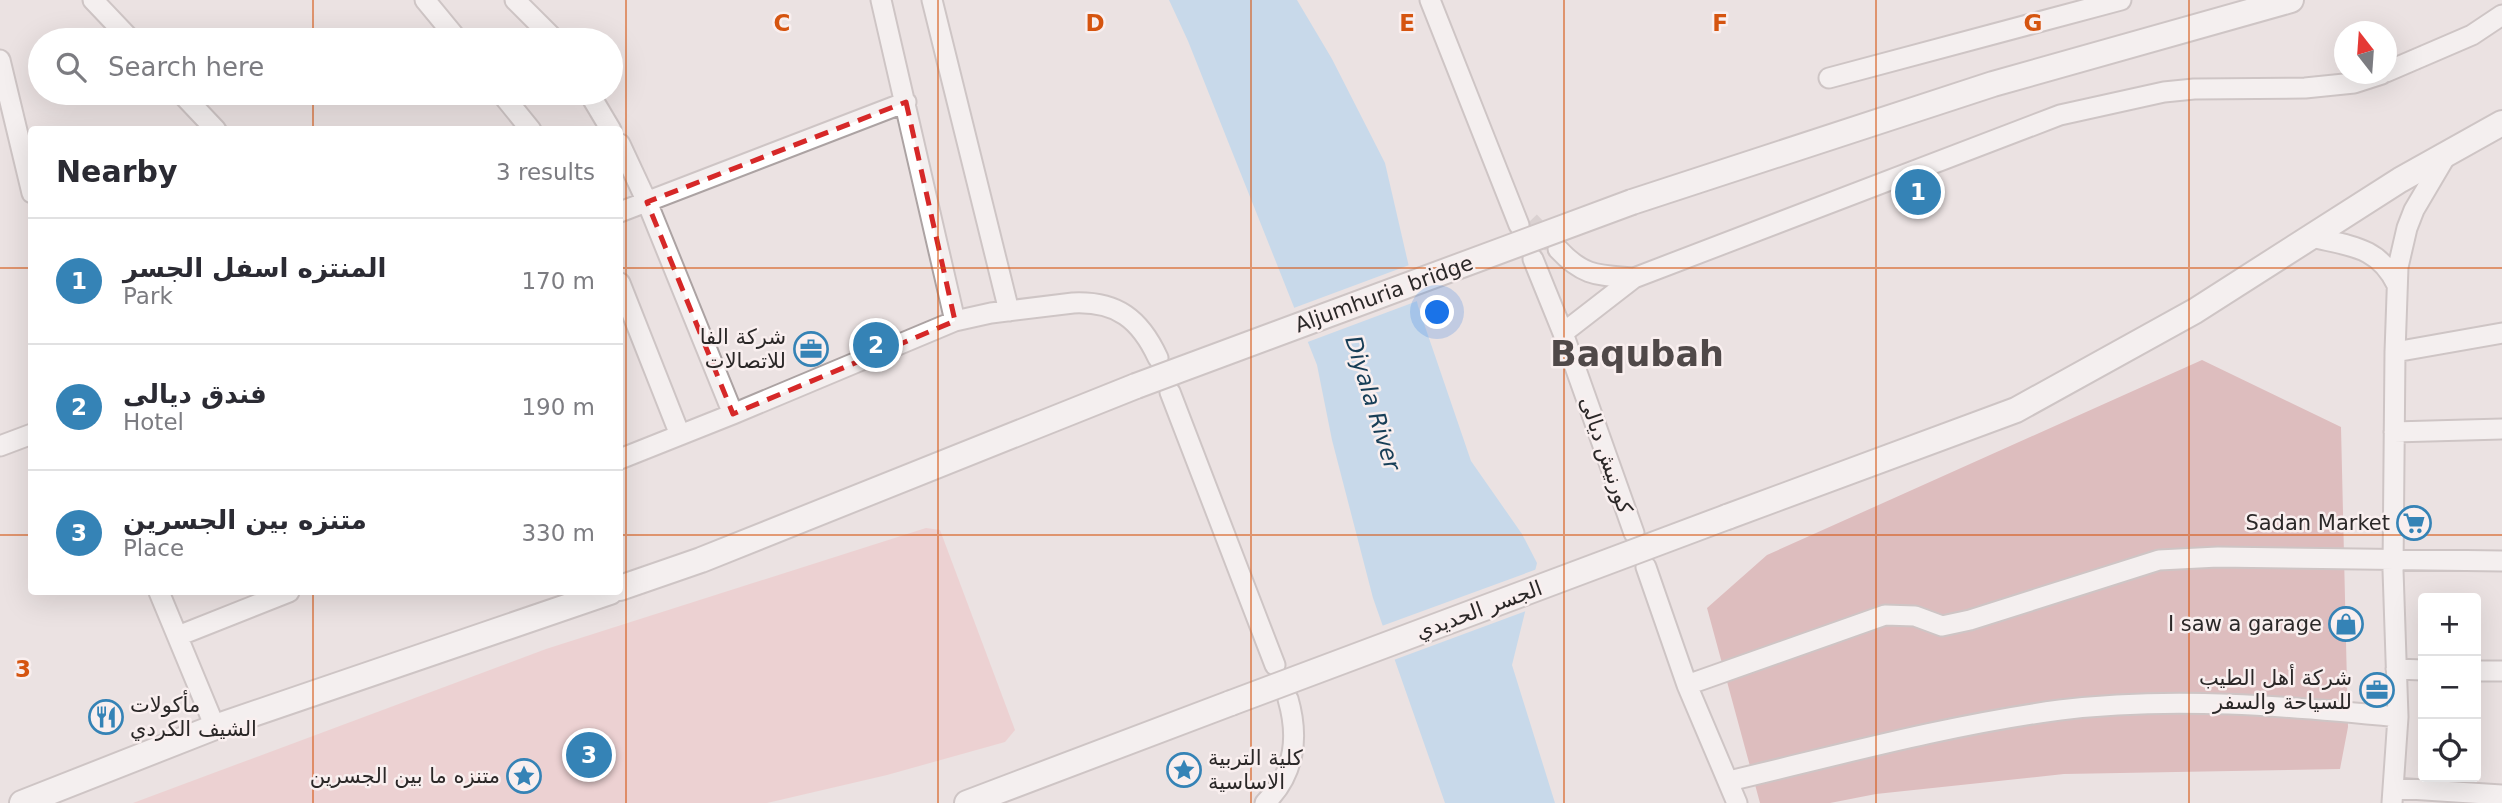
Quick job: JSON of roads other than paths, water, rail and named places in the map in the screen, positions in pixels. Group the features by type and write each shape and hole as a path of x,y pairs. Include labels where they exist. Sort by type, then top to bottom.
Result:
{"main road":[{"name":"Aljumhuria bridge","path":"623,587 701,560 1136,386 1632,202 1993,84 2291,0"},
{"name":"الجسر الحديدي","path":"967,803 2016,410 2195,311 2400,180 2502,123"},
{"path":"22,803 215,727 601,595"}],"street":[{"path":"93,0 120,28"},
{"path":"425,0 448,28"},
{"path":"515,0 543,28"},
{"path":"881,0 955,321"},
{"path":"932,0 1009,311"},
{"path":"1430,0 1509,199 1525,223"},
{"path":"1829,78 2122,0"},
{"path":"2397,67 2472,35 2502,16"},
{"path":"0,60 28,176"},
{"path":"1563,333 1634,278 2060,116 2164,92 2194,89 2305,88 2344,84"},
{"path":"623,211 906,102"},
{"path":"192,105 212,126"},
{"path":"511,105 528,126"},
{"path":"596,105 609,126"},
{"path":"623,150 647,202 733,414"},
{"path":"2447,154 2414,210 2398,267 2393,559 2398,717 2393,796 2502,795"},
{"path":"2311,237 2368,252 2381,260 2391,272 2397,286"},
{"path":"1558,249 1572,263 1593,275 1634,278"},
{"name":"كورنيش ديالى","path":"1533,259 1563,333 1634,533"},
{"path":"623,292 680,435"},
{"path":"623,458 955,321 1073,303 1105,305 1134,321 1158,358"},
{"path":"2395,352 2502,333"},
{"path":"1171,392 1275,665"},
{"path":"2394,432 2502,429"},
{"path":"0,446 28,436"},
{"path":"1688,685 1885,615 1914,616 1942,626 1970,620 2158,560 2218,557 2502,561"},
{"path":"1646,567 1688,685 1737,803"},
{"path":"160,595 215,727"},
{"path":"178,636 281,595"},
{"path":"2396,669 2418,670"},
{"path":"2481,671 2502,671"},
{"path":"1265,803 1287,772 1293,754 1294,726 1288,699"},
{"path":"1729,781 1953,728 2062,710 2169,703 2295,706 2398,717"}],"water":[{"name":"Diyala River","path":"1169,0 1297,0 1332,59 1385,163 1418,306 1471,461 1522,534 1537,563 1512,665 1555,803 1445,803 1373,598 1332,440 1317,365 1188,41"}],"tunnel":[{"path":"1530,221 1552,244"}],"place":[{"name":"المنتزه اسفل الجسر","path":"1918,192"},
{"name":"فندق ديالى","path":"876,345"},
{"name":"شركة الفا للاتصالات","path":"811,349"},
{"name":"Sadan Market","path":"2414,523"},
{"name":"I saw a garage","path":"2346,624"},
{"name":"شركة أهل الطيب للسياحة والسفر","path":"2377,690"},
{"name":"مأكولات الشيف الكردي","path":"106,717"},
{"name":"متنزه بين الجسرين","path":"589,755"},
{"name":"كلية التربية الاساسية","path":"1184,770"},
{"name":"متنزه ما بين الجسرين","path":"524,776"}],"district":[{"name":"Baqubah","path":"1637,354"}]}
